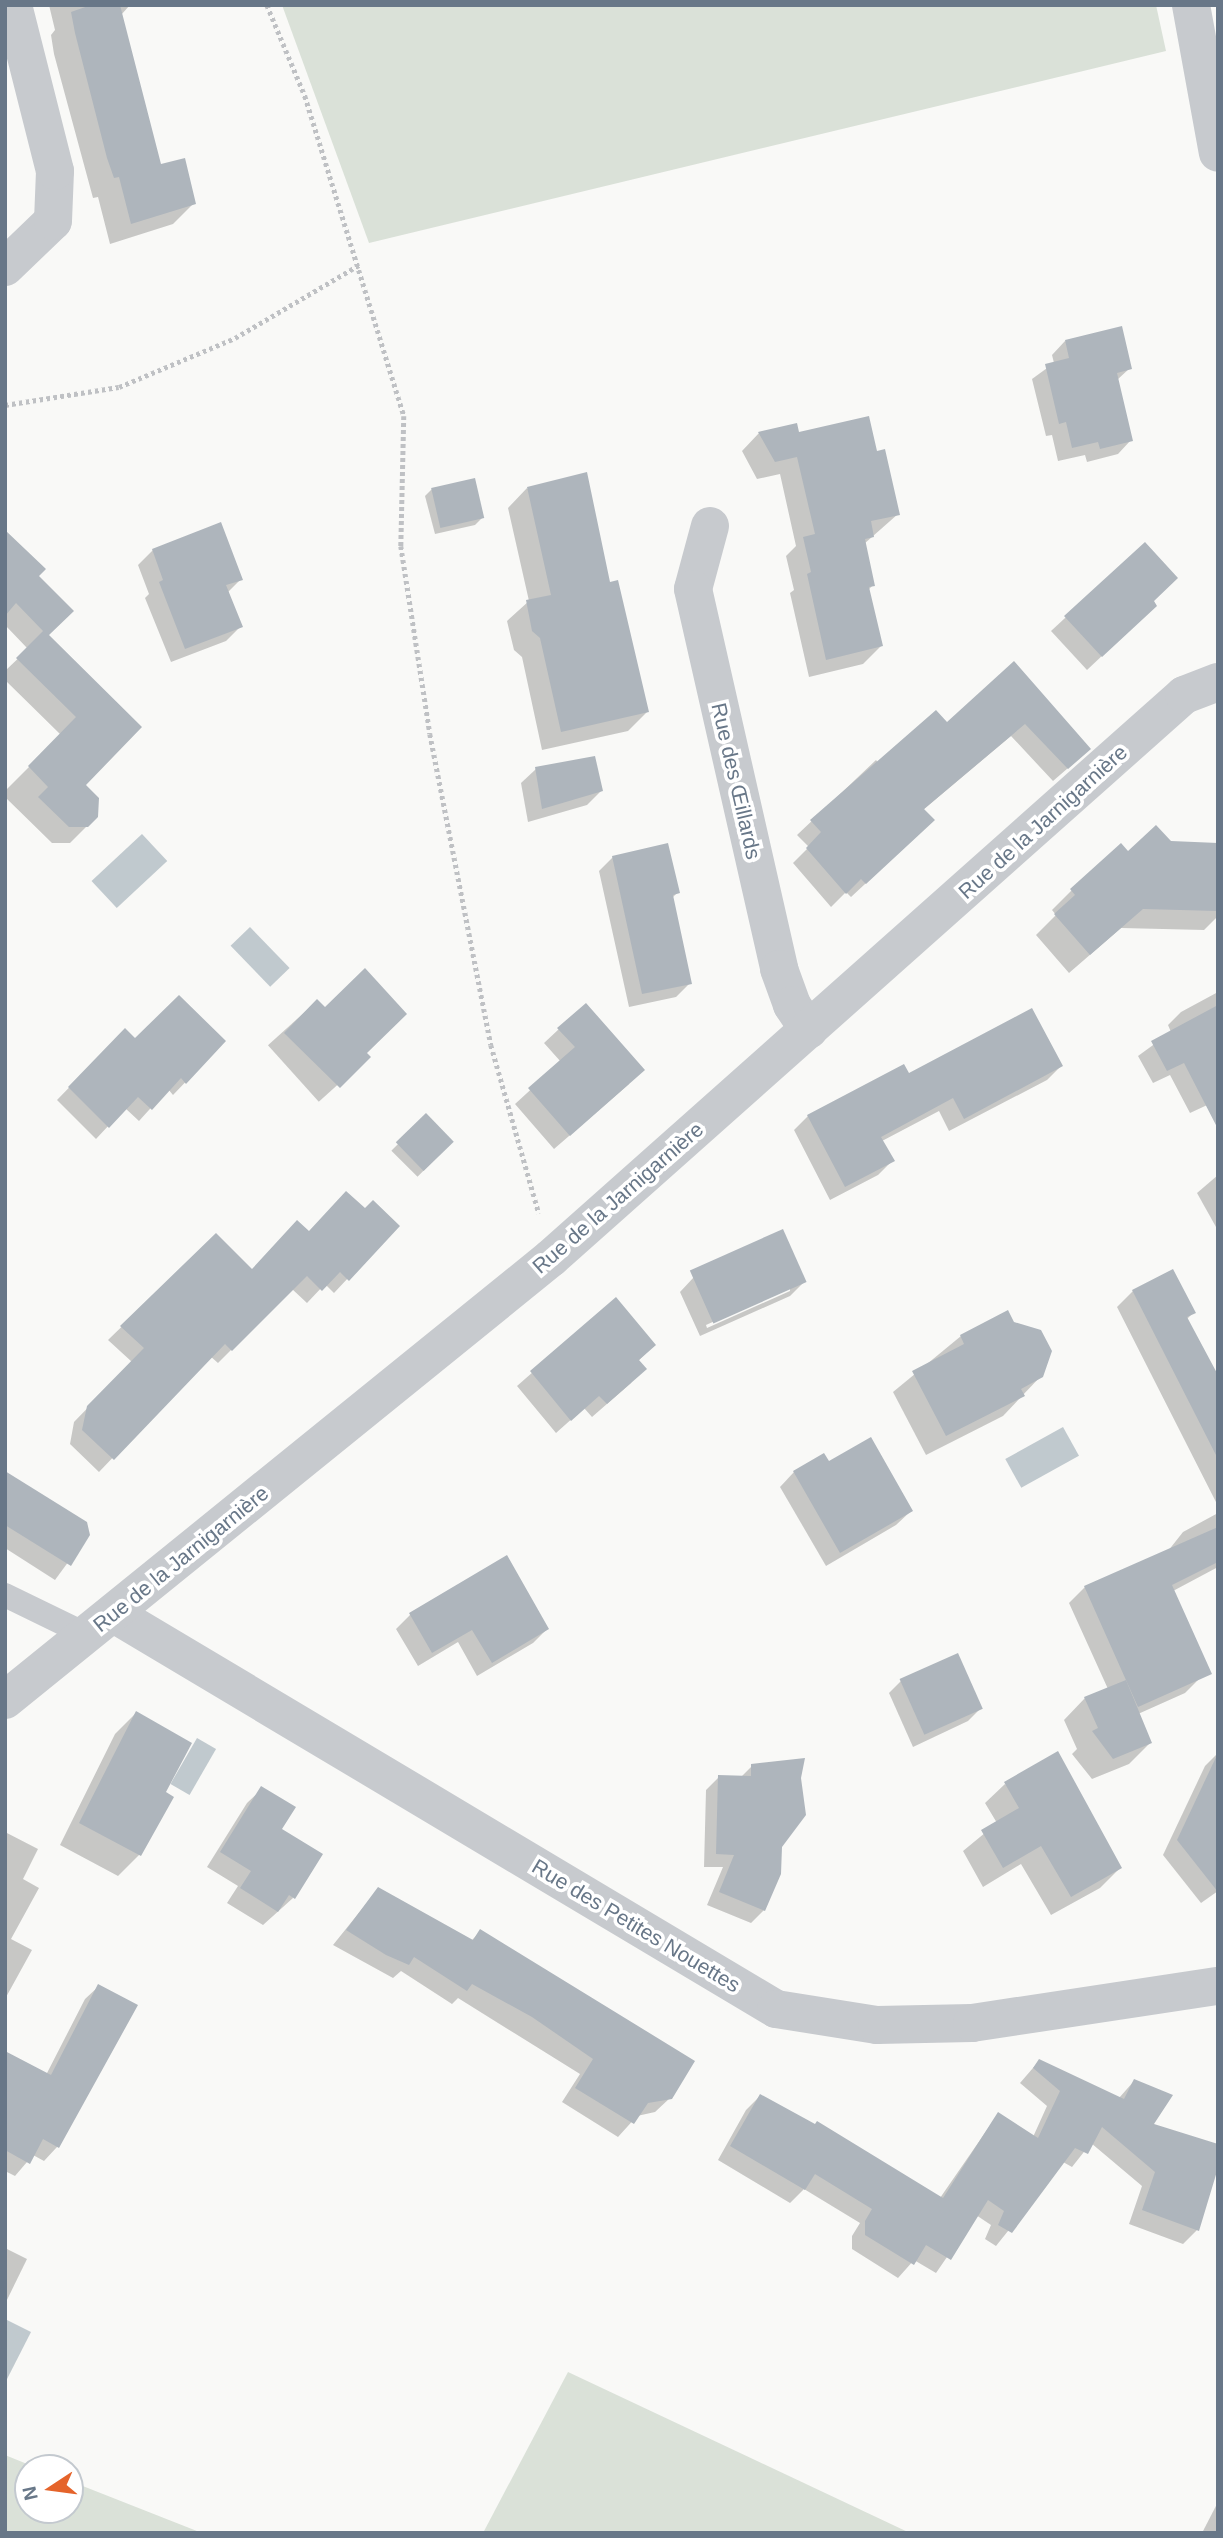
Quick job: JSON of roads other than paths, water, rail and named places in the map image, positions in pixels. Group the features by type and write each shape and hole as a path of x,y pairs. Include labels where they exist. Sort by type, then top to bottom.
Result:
{"street":[{"path":"5,267 21,257 53,221 55,171 13,5"},
{"path":"1191,5 1218,153"},
{"name":"Rue des Œillards","path":"710,526 693,589 779,969 808,1030"},
{"name":"Rue de la Jarnigarnière","path":"5,1700 551,1258 1184,695 1218,682"},
{"name":"Rue des Petites Nouettes","path":"101,1624 776,2009 877,2025 972,2023 1218,1986"}],"lane":[{"path":"5,1595 101,1624"}]}
